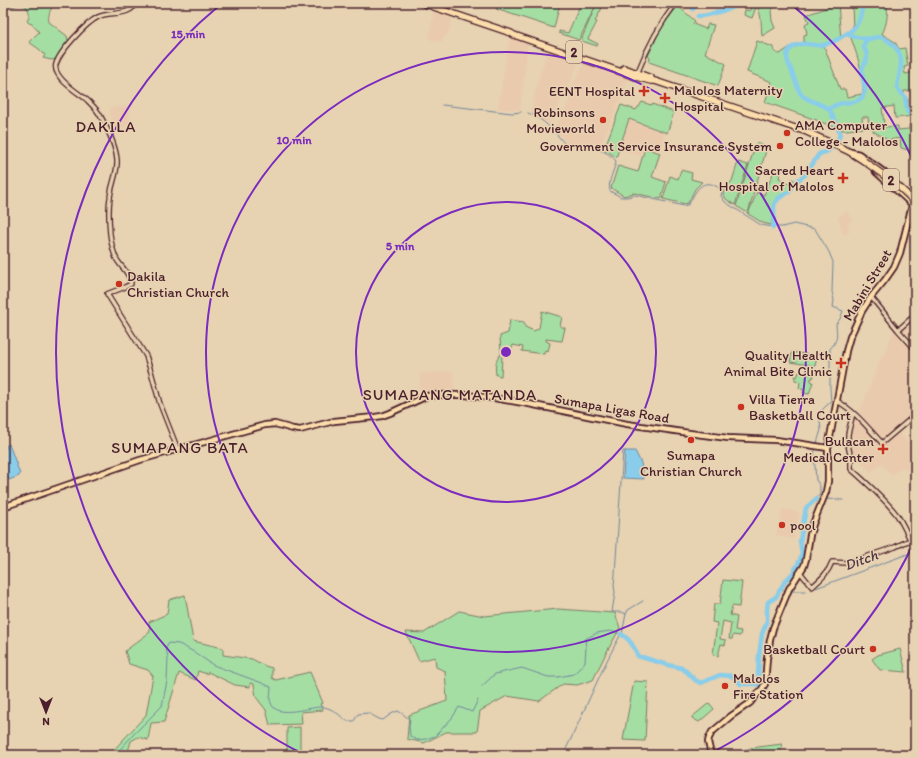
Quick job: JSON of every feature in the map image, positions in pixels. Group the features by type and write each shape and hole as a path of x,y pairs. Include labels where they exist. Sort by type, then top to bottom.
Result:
{"highway":[{"name":"2","path":"422,3 514,35 637,75 652,78 654,81 807,132 835,144 864,161 896,184 914,202"}],"main road":[{"path":"848,151 914,202"},
{"path":"848,151 859,154 899,184 914,202"},
{"name":"Mabini Street","path":"711,755 708,742 712,732 750,703 764,687 766,681 769,643 789,589 806,559 813,524 826,492 828,481 828,448 846,351 850,337 862,311 894,267 900,253 914,202 915,183"},
{"name":"Sumapa Ligas Road","path":"3,507 140,460 265,425 275,424 300,430 327,422 382,416 427,396 465,395 494,398 627,424 728,438 776,440 828,448"}],"street":[{"path":"136,3 133,8 128,11 97,17 81,31 62,53 56,64 56,70 67,85 86,99 100,114 110,134 117,160 117,171 110,197 110,236 116,258 130,277 131,284 108,294 146,356 160,404 178,450"},
{"path":"637,75 654,36 676,3"},
{"path":"871,297 915,349"},
{"path":"898,330 915,315"},
{"path":"837,401 853,413 882,443 915,415"},
{"path":"853,413 848,434 851,469 888,504 897,516 915,548"},
{"path":"800,572 812,587 823,577 832,562 846,563 857,560 895,547 910,540"}],"shaded area":[{"path":"434,10 452,17 449,31 441,42 429,39"},
{"path":"510,37 528,43 520,110 498,109"},
{"path":"548,49 580,60 549,125 530,112"},
{"path":"585,62 629,77 600,148 566,143 555,128 571,98 566,96"},
{"path":"128,106 131,126 112,129 110,108"},
{"path":"629,120 665,133 659,150 644,144 640,156 620,149"},
{"path":"846,211 852,219 848,223 849,232 844,235 838,218"},
{"path":"915,317 915,411 883,440 859,414 881,358 895,328 898,332"},
{"path":"453,371 454,390 447,389 447,394 420,396 420,374"},
{"name":"Bulacan Medical Center","path":"855,417 881,446 898,431 908,442 915,437 915,473 914,474 910,468 906,470 903,466 892,475 881,463 871,472 852,453 851,436"},
{"path":"783,509 800,513 793,539 776,535"}],"green space":[{"path":"12,3 56,3 50,11 49,22 67,36 68,41 57,59 51,60 43,58 45,55 29,42 39,32 27,21 29,18 29,11 27,8 22,4 12,7"},
{"path":"498,3 560,3 554,28 496,9"},
{"path":"581,3 593,3 596,5 579,40 559,33 559,31 568,33"},
{"path":"739,3 776,3 773,5 774,7 771,11 772,21 775,28 762,36 761,18 758,8 756,7 752,18 744,15 745,10 750,11 751,6 739,6"},
{"path":"852,3 887,3 887,19 882,34 895,42 899,49 905,48 908,66 904,67 905,74 915,72 915,91 904,91 904,99 908,99 908,106 913,116 895,118 894,106 882,108 883,126 869,127 868,117 862,117 863,128 840,130 765,102 772,82 747,72 757,41 773,47 775,52 780,54 790,47 804,43 804,35 807,34 805,24 809,22 806,15 838,4 841,39 824,46 840,89 845,89 847,97 862,94 863,81 857,54 849,33 853,30"},
{"path":"596,5 602,8 595,21 597,22 588,39 598,44 597,46 582,41"},
{"path":"678,6 695,21 693,24 706,29 708,24 714,25 705,53 726,64 718,86 649,62 650,58 648,56 661,28"},
{"path":"642,102 674,112 667,133 629,119 616,158 604,149 621,105 636,110"},
{"path":"909,125 914,125 914,142 912,151 901,148 900,138 888,140 873,131 873,128 898,126 898,130 909,129"},
{"path":"756,143 767,147 748,213 736,206"},
{"path":"645,148 660,153 652,177 666,182 661,199 634,193 624,196 611,188 618,166 638,172"},
{"path":"738,162 748,165 735,205 727,200 723,194 725,188 732,181"},
{"path":"681,170 692,173 691,179 702,182 695,189 688,203 685,204 663,199 670,176 678,179"},
{"path":"774,171 780,174 779,178 789,184 792,179 796,181 788,191 778,197 773,204 771,225 763,223 748,214 757,192 764,195"},
{"path":"542,311 562,317 560,326 565,328 562,341 546,339 546,341 550,343 548,351 545,350 544,354 522,351 523,347 513,345 510,356 502,356 501,376 496,375 496,364 501,354 500,336 508,333 510,320 524,322 525,327 534,331 539,328"},
{"path":"792,352 817,356 815,366 790,362"},
{"path":"799,372 814,375 813,378 811,378 811,381 813,382 809,394 803,393 804,390 799,388 800,382 795,380 795,376 797,377"},
{"path":"723,580 742,582 739,607 732,606 730,615 737,617 735,630 741,631 740,636 733,635 732,639 729,639 731,623 723,621 720,639 726,640 725,645 721,644 718,656 713,655 717,623 712,622 714,604 720,604"},
{"path":"185,595 193,641 223,648 223,655 252,659 272,668 272,678 276,680 310,672 323,703 320,704 323,710 301,712 302,724 270,725 266,710 256,697 254,684 250,683 250,687 235,685 208,672 207,674 198,671 196,680 179,673 164,722 151,723 148,740 138,737 131,741 127,755 108,755 146,715 153,676 148,670 129,664 125,651 150,632 149,622 167,614 169,600"},
{"path":"558,609 615,613 620,628 593,680 577,685 563,684 539,701 507,696 480,711 477,732 446,732 424,743 407,739 409,715 447,701 445,671 436,667 435,657 419,661 406,632 424,633 459,611 484,616"},
{"path":"900,649 906,672 881,670 872,659 878,655"},
{"path":"634,681 648,682 645,741 623,740"},
{"path":"709,703 714,709 699,722 692,718 692,717"},
{"path":"300,727 300,755 287,755 287,728"},
{"path":"782,744 780,755 736,755 735,753 751,748"}],"water":[{"path":"9,444 20,474 19,476 9,480 3,464 3,450 6,449 6,446"},
{"path":"625,451 635,451 641,463 644,479 623,478"}],"waterway":[{"path":"693,9 696,3"},
{"path":"698,16 715,13 745,3"},
{"path":"863,3 857,25 846,34 867,39 878,37 882,38 890,42 896,48 901,58 897,88 905,97 907,111 915,120"},
{"path":"837,141 840,133 830,110 804,97 800,93 788,62 787,53 796,45 823,45 835,41 846,34"},
{"path":"829,109 839,104 856,101 863,96 865,89 862,70 867,57 864,45 868,39"},
{"path":"442,105 512,113 521,112"},
{"path":"528,113 544,122 565,144 593,148 606,152 611,156 616,161 609,187 610,191 621,197 635,195 684,206 689,204 700,187 710,184 716,186 722,191 721,196 725,202 761,225 782,227 794,224 815,229 829,252 833,262 833,307 843,311 836,324 836,340 830,349 831,402 819,413 821,430 817,443"},
{"path":"915,130 915,136"},
{"path":"773,227 774,204 779,198 789,192 797,181 806,174 819,154 828,151 832,147"},
{"path":"178,445 182,444"},
{"path":"70,482 175,446"},
{"path":"815,449 814,457 816,480 820,486 820,494 816,499"},
{"path":"622,634 626,614 622,612 612,612 615,593 614,585 623,451 625,451"},
{"path":"621,634 633,646 638,656 682,668 695,680 701,683 720,675 732,676 741,684 760,685 758,677 759,656 762,634 767,621 768,602 776,597 785,581 793,573 800,560 802,553 800,541 806,508 816,499"},
{"path":"826,499 843,500"},
{"name":"Ditch","path":"816,588 913,552"},
{"name":"Ditch","path":"781,588 785,591"},
{"name":"Ditch","path":"791,591 805,591"},
{"path":"626,614 628,610 643,601"},
{"path":"482,686 495,674 522,668 548,677 574,674 585,662 585,639 597,633 610,631 621,634 606,662 566,749 567,755"},
{"path":"115,755 162,706 167,681 168,658 166,648 169,643 179,644 213,665 271,687 270,701 274,708 280,711 294,711 323,707 333,711 347,721 354,721 358,714 368,713 383,720 398,711 410,720 410,736 417,740 435,736 452,718 459,707 472,712 478,700"}],"place":[{"name":"EENT Hospital","path":"644,91"},
{"name":"Malolos Maternity Hospital","path":"665,98"},
{"name":"Robinsons Movieworld","path":"603,120"},
{"name":"AMA Computer College - Malolos","path":"787,133"},
{"name":"Government Service Insurance System","path":"780,146"},
{"name":"Sacred Heart Hospital of Malolos","path":"843,178"},
{"name":"Dakila Christian Church","path":"119,284"},
{"name":"Quality Health Animal Bite Clinic","path":"841,363"},
{"name":"Villa Tierra Basketball Court","path":"741,407"},
{"name":"Sumapa Christian Church","path":"691,440"},
{"name":"Bulacan Medical Center","path":"883,449"},
{"name":"pool","path":"782,525"},
{"name":"Basketball Court","path":"873,649"},
{"name":"Malolos Fire Station","path":"725,686"}],"district":[{"name":"DAKILA","path":"106,126"},
{"name":"SUMAPANG MATANDA","path":"450,394"},
{"name":"SUMAPANG BATA","path":"180,447"}]}
